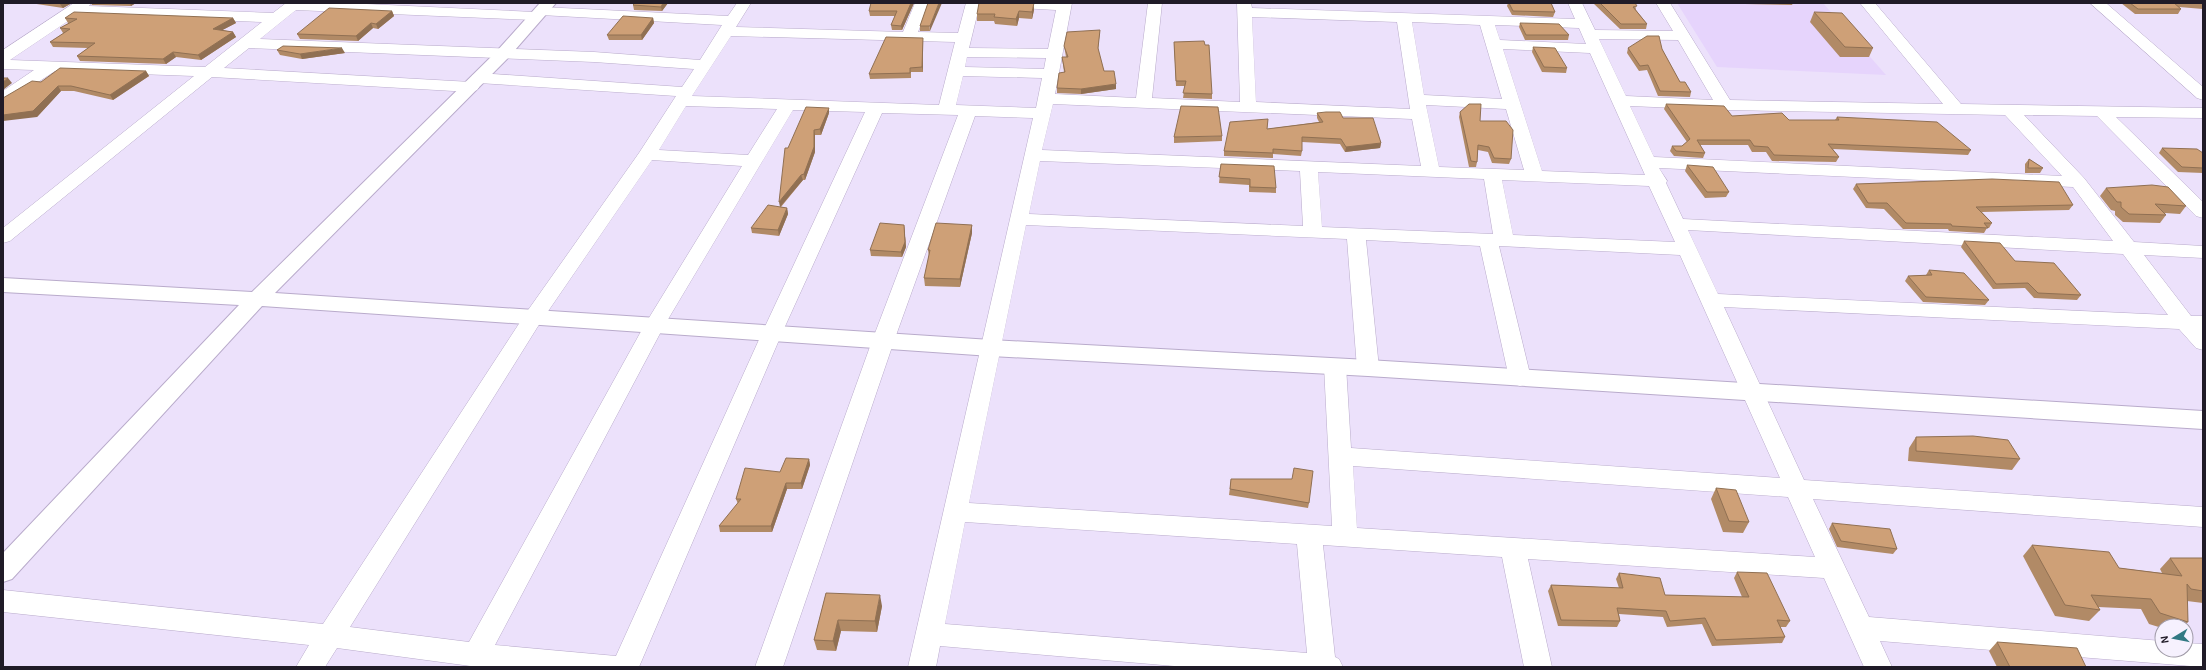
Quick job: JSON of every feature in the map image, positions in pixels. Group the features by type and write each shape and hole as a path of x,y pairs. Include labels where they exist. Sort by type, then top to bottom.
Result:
{"street":[{"path":"165,12 178,3"},
{"path":"310,667 532,318 647,154 682,97 744,3"},
{"path":"909,36 922,3"},
{"path":"946,110 972,3"},
{"path":"922,667 1032,155 1052,74 1065,4 1004,3"},
{"path":"1143,104 1156,3"},
{"path":"1575,3 1658,181 1710,300 1878,667"},
{"path":"1663,3 1725,105"},
{"path":"1867,3 1956,109"},
{"path":"2097,3 2203,95"},
{"path":"3,237 293,4 541,10 729,26 909,36 1013,53 1055,54"},
{"path":"3,57 79,6 277,18"},
{"path":"1248,107 1244,7 1370,10 1404,18 1486,20 1590,36"},
{"path":"3,572 257,299 502,55 541,10"},
{"path":"1404,18 1418,107 1431,171"},
{"path":"1486,20 1535,176"},
{"path":"1494,44 1590,36 1682,36"},
{"path":"245,43 502,55 594,57 704,65"},
{"path":"1010,72 1013,53"},
{"path":"3,64 475,82 788,104 968,111 1044,106 1143,104 1248,107 1418,107 1512,104"},
{"path":"3,98 51,66"},
{"path":"956,71 1052,74"},
{"path":"1621,101 1725,105 2103,113 2203,113"},
{"path":"476,655 654,326 788,104"},
{"path":"625,667 772,333 876,107"},
{"path":"769,667 883,341 968,111"},
{"path":"2011,111 2078,182 2128,248 2194,323 2203,343"},
{"path":"2103,113 2203,212"},
{"path":"647,154 753,161"},
{"path":"1032,155 1309,165 1658,181"},
{"path":"1648,162 2078,182"},
{"path":"1309,165 1313,232"},
{"path":"1492,174 1496,240 1520,378"},
{"path":"1019,219 1688,249"},
{"path":"1676,224 2203,252"},
{"path":"1356,233 1368,368"},
{"path":"3,285 257,299 991,348 1335,366 2203,420"},
{"path":"1710,300 2194,323"},
{"path":"1335,366 1345,537"},
{"path":"1341,456 1795,487 2203,518"},
{"path":"955,512 1832,568"},
{"path":"929,634 1325,667 1309,535"},
{"path":"1513,548 1538,667"},
{"path":"3,601 330,636 476,655 580,666 612,667"},
{"path":"1861,628 2203,656"}],"shaded area":[{"path":"1677,3 1823,3 1886,75 1717,67"}],"building":[{"path":"635,3 663,3 661,7 633,5"},
{"path":"871,3 911,3 901,26 891,25 897,11 869,11"},
{"path":"928,3 939,3 930,26 920,26"},
{"path":"979,3 1034,3 1032,12 1019,11 1016,19 994,17 995,14 977,14"},
{"path":"1509,3 1551,3 1555,12 1513,11"},
{"path":"1600,3 1635,3 1637,6 1633,7 1647,24 1621,24"},
{"path":"2130,3 2174,3 2181,9 2138,9"},
{"path":"329,8 392,11 376,24 371,23 356,36 297,34"},
{"path":"74,12 233,18 213,29 233,32 198,55 173,52 163,59 77,56 95,43 50,42 70,29 60,28 77,19 65,18"},
{"path":"1814,12 1842,13 1873,48 1845,47"},
{"path":"623,16 653,18 641,35 607,35"},
{"path":"1520,23 1559,24 1569,35 1526,35"},
{"path":"1100,30 1098,48 1104,71 1114,71 1116,84 1081,89 1057,88 1059,73 1065,72 1062,57 1068,57 1064,46 1067,32"},
{"path":"1647,36 1659,36 1662,49 1680,82 1685,82 1691,92 1660,91 1648,65 1640,66 1628,48"},
{"path":"886,37 923,38 922,67 910,68 910,73 869,74"},
{"path":"1204,41 1205,45 1209,45 1212,94 1183,93 1186,81 1176,81 1174,42"},
{"path":"283,46 342,48 300,54 277,50"},
{"path":"1533,47 1555,48 1567,68 1544,67"},
{"path":"60,68 146,71 110,95 71,86 58,86 33,111 3,115 3,98 32,81 41,82"},
{"path":"1469,104 1481,104 1480,121 1506,121 1513,130 1511,159 1494,158 1489,147 1478,145 1477,162 1471,161 1460,112"},
{"path":"1666,104 1724,106 1732,116 1782,113 1789,120 1839,120 1837,117 1937,122 1971,150 1828,144 1839,157 1774,155 1768,147 1754,146 1750,140 1697,140 1705,153 1676,151 1672,146 1682,146 1690,139"},
{"path":"1181,106 1218,107 1222,136 1174,137"},
{"path":"806,107 829,108 820,129 814,130 814,147 804,174 801,175 779,202 785,148 788,148"},
{"path":"1340,112 1343,118 1373,118 1381,143 1346,147 1341,139 1302,137 1302,151 1273,149 1273,153 1224,151 1230,122 1268,119 1267,129 1323,122 1317,113"},
{"path":"2162,148 2197,149 2203,153 2203,168 2182,167"},
{"path":"2029,159 2043,168 2028,168"},
{"path":"1221,164 1274,166 1276,188 1250,187 1250,179 1219,177"},
{"path":"1687,165 1713,167 1729,192 1707,192"},
{"path":"1992,179 2059,182 2073,205 1976,207 1992,223 1984,223 1988,228 1952,226 1951,224 1906,223 1887,203 1868,203 1856,184"},
{"path":"2152,185 2168,187 2186,206 2155,204 2166,215 2129,214 2121,207 2121,202 2117,202 2106,188"},
{"path":"768,205 787,208 778,230 751,228"},
{"path":"880,223 904,225 905,242 901,252 870,250"},
{"path":"936,223 972,225 960,279 924,278 930,250 928,250"},
{"path":"1964,241 2000,243 2015,261 2054,263 2081,295 2038,293 2028,283 1996,284"},
{"path":"1929,270 1964,273 1989,300 1926,297 1908,276 1932,275"},
{"path":"1973,436 2008,440 2020,459 1916,451 1916,437"},
{"path":"786,458 809,459 801,483 786,483 771,526 719,526 741,499 736,499 745,468 780,472"},
{"path":"1294,468 1313,471 1309,503 1230,489 1231,479 1292,479"},
{"path":"1716,488 1736,490 1749,522 1729,521"},
{"path":"1832,523 1890,529 1897,549 1841,541"},
{"path":"2032,545 2109,552 2119,568 2182,576 2170,558 2203,558 2203,591 2191,589 2187,584 2188,618 2176,618 2160,613 2151,599 2091,595 2100,610 2065,605"},
{"path":"1737,572 1767,573 1790,621 1777,620 1785,637 1716,640 1705,618 1670,621 1666,611 1617,608 1620,621 1561,620 1551,585 1623,588 1619,573 1660,578 1665,595 1749,597"},
{"path":"826,593 880,595 875,621 838,620 833,641 814,640"},
{"path":"1997,642 2077,648 2086,667 2010,667"}]}
